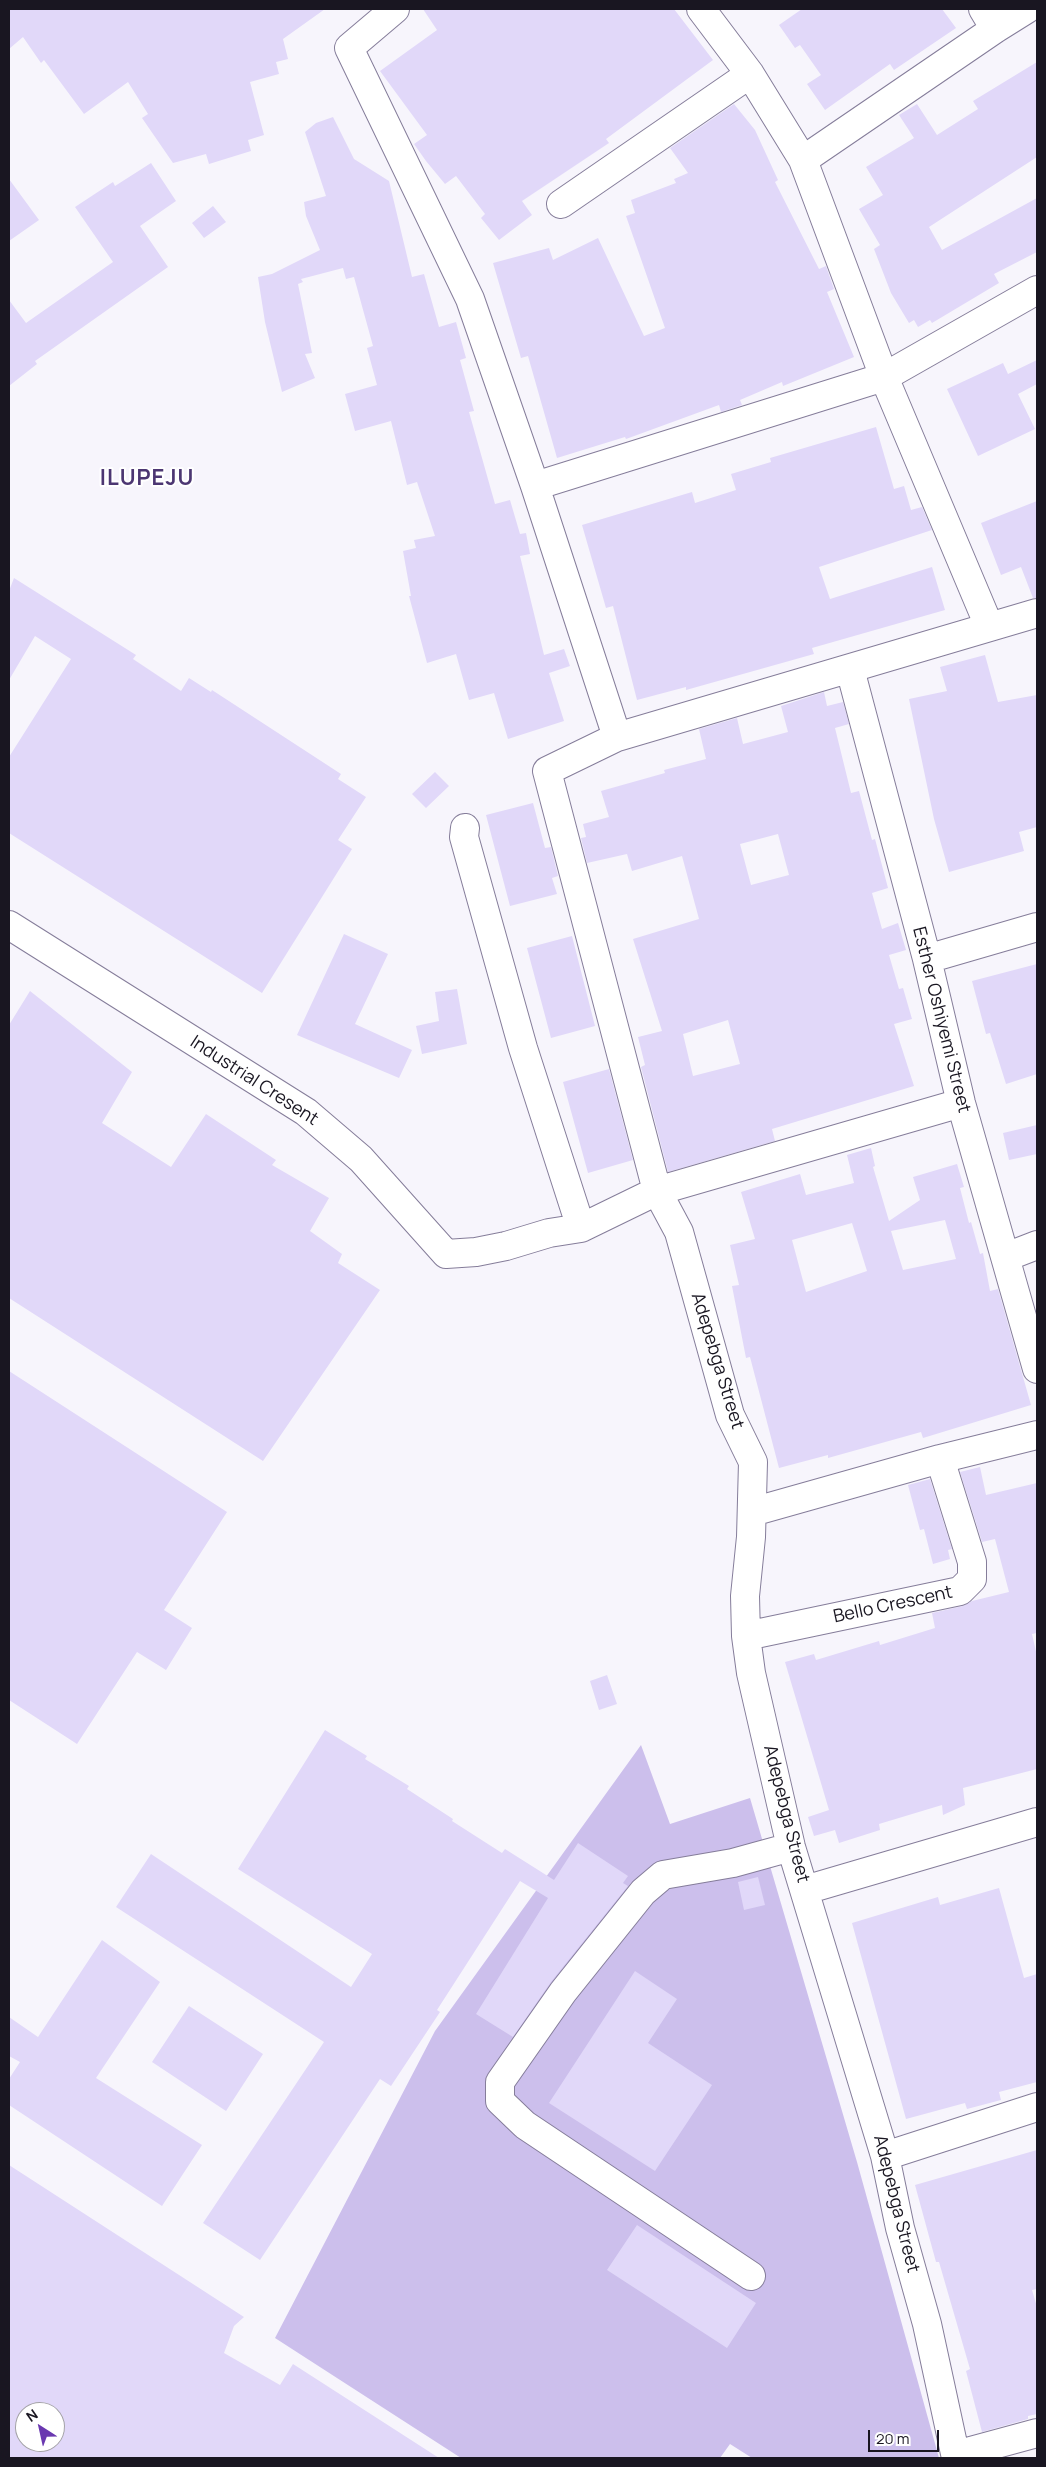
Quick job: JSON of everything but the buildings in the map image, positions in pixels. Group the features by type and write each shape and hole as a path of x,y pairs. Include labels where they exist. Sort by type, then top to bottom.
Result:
{"street":[{"path":"395,9 349,48 470,299 535,486 617,737 1037,613"},
{"path":"701,9 750,74 803,160 884,377 989,626"},
{"path":"803,160 989,19 1027,9"},
{"path":"561,204 750,74"},
{"path":"535,486 884,377 1037,290"},
{"name":"Esther Oshiyemi Street","path":"850,669 927,958 961,1104 1037,1369"},
{"name":"Adepebga Street","path":"617,737 547,771 648,1195 679,1232 730,1415 753,1462 752,1512 745,1596 746,1636 751,1673 791,1847 885,2156 900,2228 927,2324 956,2457"},
{"path":"465,828 464,836 523,1048 581,1228 648,1195 961,1104"},
{"name":"Industrial Cresent","path":"9,925 306,1112 361,1160 446,1254 476,1252 506,1246 549,1233 581,1228"},
{"path":"927,958 1037,927"},
{"path":"1006,1257 1037,1245"},
{"path":"752,1512 940,1459 1037,1435"},
{"name":"Bello Crescent","path":"746,1636 960,1591 972,1579 972,1562 940,1459"},
{"path":"805,1890 1037,1822"},
{"path":"751,2276 525,2126 500,2101 500,2082 563,1992 643,1892 663,1876 733,1863 791,1847"},
{"path":"885,2156 1037,2107"},
{"path":"956,2457 1037,2433"}],"shaded area":[{"path":"641,1745 670,1824 750,1798 857,2162 939,2458 752,2458 730,2444 720,2458 461,2458 275,2338 435,2031"}],"district":[{"name":"ILUPEJU","path":"147,479"}]}
